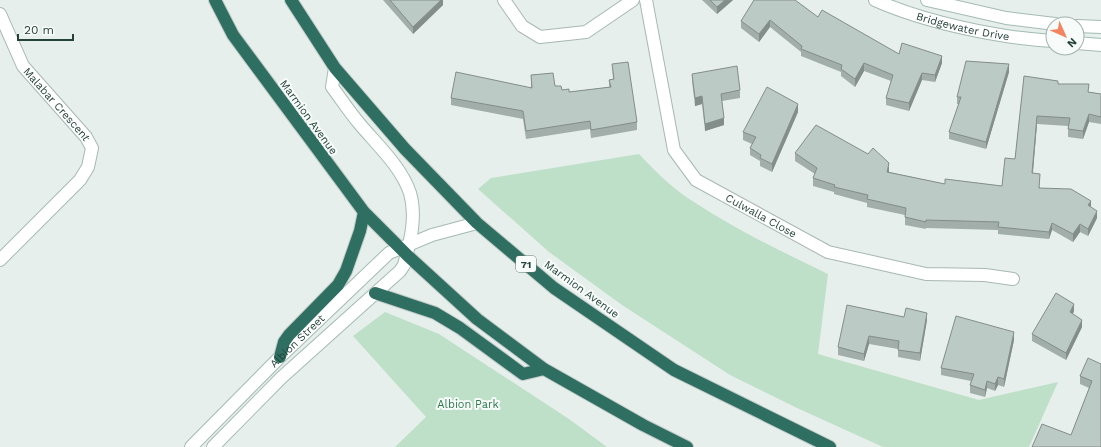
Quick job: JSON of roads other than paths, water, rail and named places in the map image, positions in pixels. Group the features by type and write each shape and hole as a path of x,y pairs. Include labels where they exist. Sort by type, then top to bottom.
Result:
{"highway":[{"name":"Marmion Avenue","path":"215,0 233,35 364,212 405,249 477,319 544,369 643,425 687,447"},
{"name":"Marmion Avenue","path":"291,0 335,68 405,149 477,223 554,288 674,370 830,447"},
{"path":"280,356 284,342 289,334 338,285 346,271 360,231 364,212"},
{"path":"375,293 435,313 460,328 523,374 544,369"}],"street":[{"path":"504,0 522,26 540,37 586,32 633,0"},
{"name":"Culwalla Close","path":"646,0 674,150 696,180 828,252 926,274 985,275 1013,279"},
{"name":"Bridgewater Drive","path":"876,0 922,16 970,28 1024,38 1045,40"},
{"name":"Bridgewater Drive","path":"927,0 1006,18 1045,23"},
{"name":"Malabar Crescent","path":"0,14 23,66 86,137 92,148 89,163 80,180 0,260"},
{"path":"1085,26 1101,27"},
{"path":"1085,44 1101,45"},
{"name":"Albion Street","path":"213,447 281,378 400,271 404,265 405,249 413,226 410,194 404,180 332,87 335,68"},
{"name":"Albion Street","path":"191,447 280,356 389,253 405,249 432,235 477,223"}],"park label":[{"name":"Albion Park","path":"468,404"}]}
